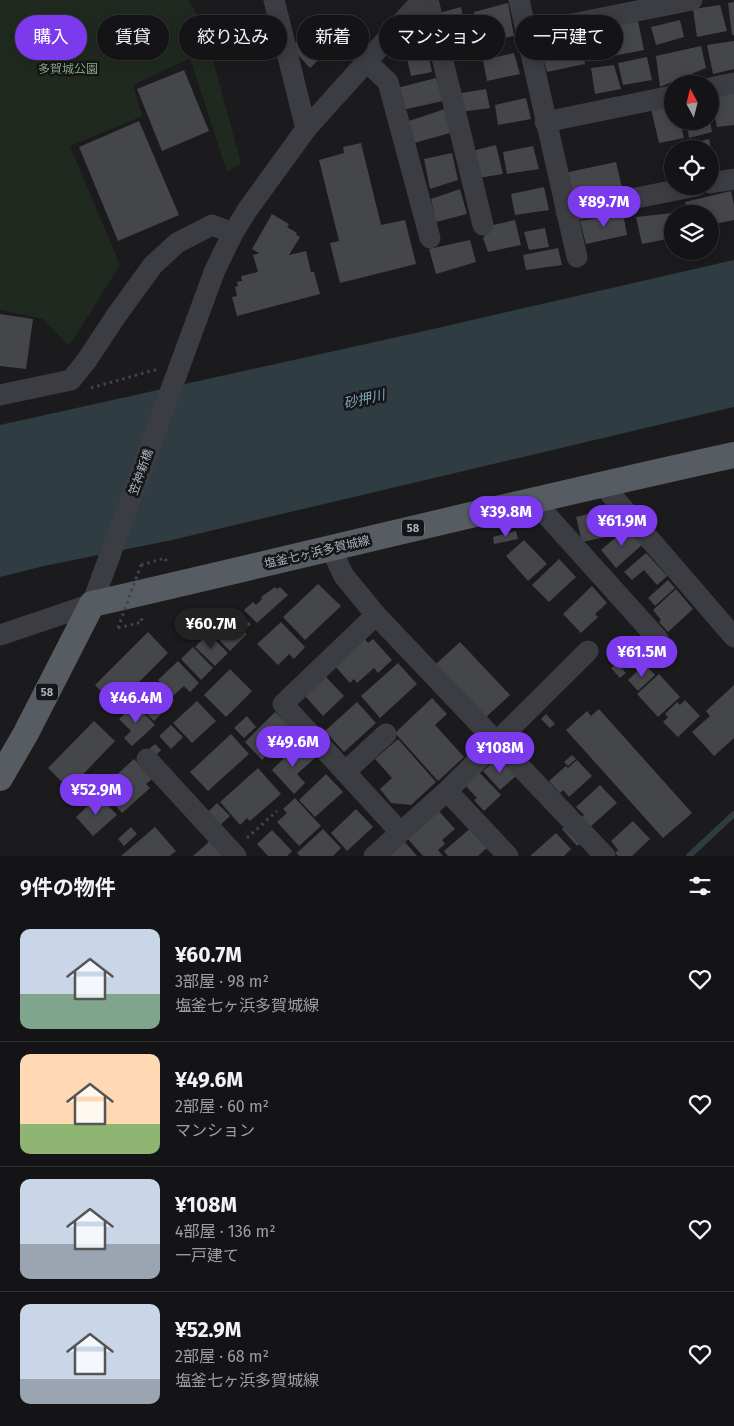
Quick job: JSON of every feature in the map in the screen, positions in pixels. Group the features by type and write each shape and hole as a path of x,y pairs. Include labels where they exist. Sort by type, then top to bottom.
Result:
{"main road":[{"name":"塩釜七ヶ浜多賀城線","path":"92,604 533,500 734,455"},
{"name":"58","path":"0,778 26,734 92,604"}],"street":[{"path":"274,0 306,129"},
{"name":"笠神新橋","path":"92,604 215,270 233,233 306,129 366,61 402,9 422,0"},
{"path":"428,0 484,225"},
{"path":"519,0 523,15"},
{"path":"617,15 692,0"},
{"path":"533,60 577,257"},
{"path":"366,61 388,82 430,238"},
{"path":"719,86 734,83"},
{"path":"546,122 664,98"},
{"path":"719,182 734,179"},
{"path":"566,212 664,192"},
{"path":"0,395 71,380 153,266 177,243 212,225 233,233"},
{"path":"602,484 734,637"},
{"path":"533,500 635,601 658,639"},
{"path":"331,549 344,576 376,615 605,856"},
{"path":"0,634 92,604"},
{"path":"376,615 283,704 400,832"},
{"path":"374,856 447,791 588,651"},
{"path":"345,772 386,734"},
{"path":"147,758 234,854"},
{"path":"447,791 508,856"}],"path":[{"path":"141,614 142,622 118,628 141,565 165,558 167,563"},
{"path":"234,854 277,811"}],"green space":[{"name":"多賀城公園","path":"0,0 188,0 197,15 179,15 179,60 186,60 133,85 142,116 70,146 120,265 69,346 43,319 0,310"},
{"name":"多賀城公園","path":"191,60 213,60 241,163 227,172"}],"water":[{"name":"砂押川","path":"734,260 734,407 172,540 44,566 0,577 0,425"}],"building":[{"path":"734,2 734,35 732,35 728,3"},
{"path":"508,3 514,36 505,38 505,15 474,15 474,12"},
{"path":"720,5 727,31 697,37 693,9"},
{"path":"461,7 463,15 439,15 439,13"},
{"path":"680,20 684,37 656,45 651,27"},
{"path":"638,21 644,50 623,54 623,24"},
{"path":"297,41 297,54 291,47"},
{"path":"734,41 734,69 713,74 707,45"},
{"path":"701,46 706,68 689,75 664,75 664,85 660,87 656,56"},
{"path":"514,53 520,74 487,81 483,60 505,60 505,55"},
{"path":"647,57 652,80 623,85 618,63"},
{"path":"303,60 319,60 310,68"},
{"path":"407,60 430,60 432,72 411,76"},
{"path":"544,60 584,60 585,64 547,72"},
{"path":"614,65 621,89 595,94 591,68"},
{"path":"184,70 209,131 162,151 137,89"},
{"path":"436,78 443,101 402,110 397,88"},
{"path":"486,89 490,108 460,112 455,94"},
{"path":"734,92 734,125 719,127 719,94"},
{"path":"526,98 531,119 498,125 495,105"},
{"path":"664,107 664,130 682,130 684,138 664,140 664,142 659,143 651,109"},
{"path":"445,109 450,133 414,143 409,121"},
{"path":"139,121 179,215 118,241 79,147"},
{"path":"688,130 712,130 712,132 689,138"},
{"path":"361,143 381,225 405,220 416,264 340,283 330,243 339,241 319,160 344,153 343,147"},
{"path":"496,145 503,174 478,178 472,151"},
{"path":"533,146 539,169 507,174 503,152"},
{"path":"452,153 458,180 430,189 424,159"},
{"path":"616,162 623,192 571,200 564,173"},
{"path":"544,187 549,210 515,215 511,194"},
{"path":"460,189 467,214 436,222 431,199"},
{"path":"731,191 734,205 734,220 719,223 719,205 686,205 685,202"},
{"path":"623,213 627,235 586,244 580,221"},
{"path":"272,214 289,224 287,227 300,237 289,255 306,251 311,272 314,272 320,294 237,316 232,297 237,296 235,287 238,286 237,282 242,281 241,276 258,272 253,255 259,253 252,249"},
{"path":"664,214 664,240 642,244 636,217"},
{"path":"515,220 521,245 488,252 483,238 493,225"},
{"path":"545,228 549,247 529,250 524,232"},
{"path":"470,240 476,262 436,274 429,249"},
{"path":"558,248 562,265 526,270 523,255"},
{"path":"0,314 33,319 26,369 0,366"},
{"path":"610,509 615,535 582,542 576,517"},
{"path":"628,527 643,544 616,568 601,550"},
{"path":"516,531 518,539 494,544 493,537"},
{"path":"524,540 547,564 528,581 506,556"},
{"path":"646,553 667,576 657,585 644,570 632,580 624,572"},
{"path":"559,559 576,577 549,602 532,585"},
{"path":"668,580 675,588 655,606 648,598"},
{"path":"318,584 341,606 305,640 283,617"},
{"path":"592,586 607,603 595,614 598,617 581,633 563,614"},
{"path":"275,587 277,589 280,587 288,595 257,623 244,610 253,602 256,605 262,599 261,597"},
{"path":"676,589 693,609 668,632 659,622 661,620 653,610"},
{"path":"224,609 239,625 245,619 251,624 244,631 247,634 230,651 206,627"},
{"path":"281,622 305,647 294,659 289,654 278,665 257,644"},
{"path":"148,632 168,653 115,706 95,685"},
{"path":"208,633 228,653 215,666 195,647"},
{"path":"365,639 368,643 373,639 392,660 378,673 374,668 357,683 354,679 350,683 335,666"},
{"path":"460,642 510,695 485,718 436,664"},
{"path":"193,647 213,668 201,680 181,659"},
{"path":"178,661 199,683 190,692 184,686 173,696 158,680"},
{"path":"398,663 417,684 380,718 361,696"},
{"path":"617,663 626,673 620,678 611,668"},
{"path":"645,664 655,675 638,691 628,680"},
{"path":"230,669 252,691 226,717 204,695"},
{"path":"659,674 680,697 658,717 637,694"},
{"path":"326,677 344,696 323,716 305,696"},
{"path":"158,684 174,701 154,721 145,712 151,707 143,699"},
{"path":"734,685 734,738 714,756 692,732 710,716 706,711"},
{"path":"432,698 447,714 435,725 464,757 438,781 395,733"},
{"path":"685,700 700,716 678,737 663,722 668,717 665,714 677,702 680,705"},
{"path":"197,701 216,721 192,743 173,723"},
{"path":"357,702 376,723 344,752 325,731"},
{"path":"135,704 155,725 132,746 124,738 131,731 119,719"},
{"path":"599,709 692,813 663,838 566,730 587,711 591,716"},
{"path":"275,712 293,729 262,760 245,742"},
{"path":"546,714 555,724 550,728 541,719"},
{"path":"247,716 256,727 244,738 234,728"},
{"path":"94,721 115,741 69,789 48,768"},
{"path":"171,725 183,737 171,749 159,736"},
{"path":"231,734 249,754 208,791 190,772"},
{"path":"398,739 436,782 411,805 391,803 380,789 392,778 375,759"},
{"path":"299,743 314,759 297,774 305,783 294,794 272,770"},
{"path":"155,744 161,750 155,756 149,749"},
{"path":"572,755 576,759 568,766 564,762"},
{"path":"499,757 516,776 500,790 483,771"},
{"path":"134,759 152,779 146,784 150,788 122,813 101,789"},
{"path":"577,760 592,776 569,797 563,790 560,793 549,781 566,766 568,768"},
{"path":"258,768 281,794 250,821 247,818 240,825 220,802"},
{"path":"478,771 501,795 484,811 474,800 477,798 464,784"},
{"path":"326,774 343,792 315,817 299,800"},
{"path":"600,785 617,803 590,827 581,818 584,815 576,807"},
{"path":"99,796 117,815 93,836 76,817"},
{"path":"295,798 321,826 299,846 277,822 287,813 283,809"},
{"path":"217,803 230,816 218,827 206,814"},
{"path":"356,809 373,827 347,851 331,833"},
{"path":"438,810 455,829 442,840 445,844 438,850 443,856 423,856 407,838"},
{"path":"633,821 650,839 632,856 618,856 615,853 618,850 611,841"},
{"path":"566,825 582,842 577,846 562,829"},
{"path":"131,827 137,834 124,846 118,839"},
{"path":"155,827 176,851 170,856 121,856"},
{"path":"472,827 489,846 478,856 448,856 444,851"},
{"path":"323,829 341,848 333,856 300,856 297,853"},
{"path":"272,830 292,851 287,856 268,856 257,844"},
{"path":"556,833 571,849 564,856 530,856"},
{"path":"211,840 226,856 193,856"},
{"path":"404,841 417,856 388,856"}],"waterway":[{"path":"689,856 734,814"}]}
